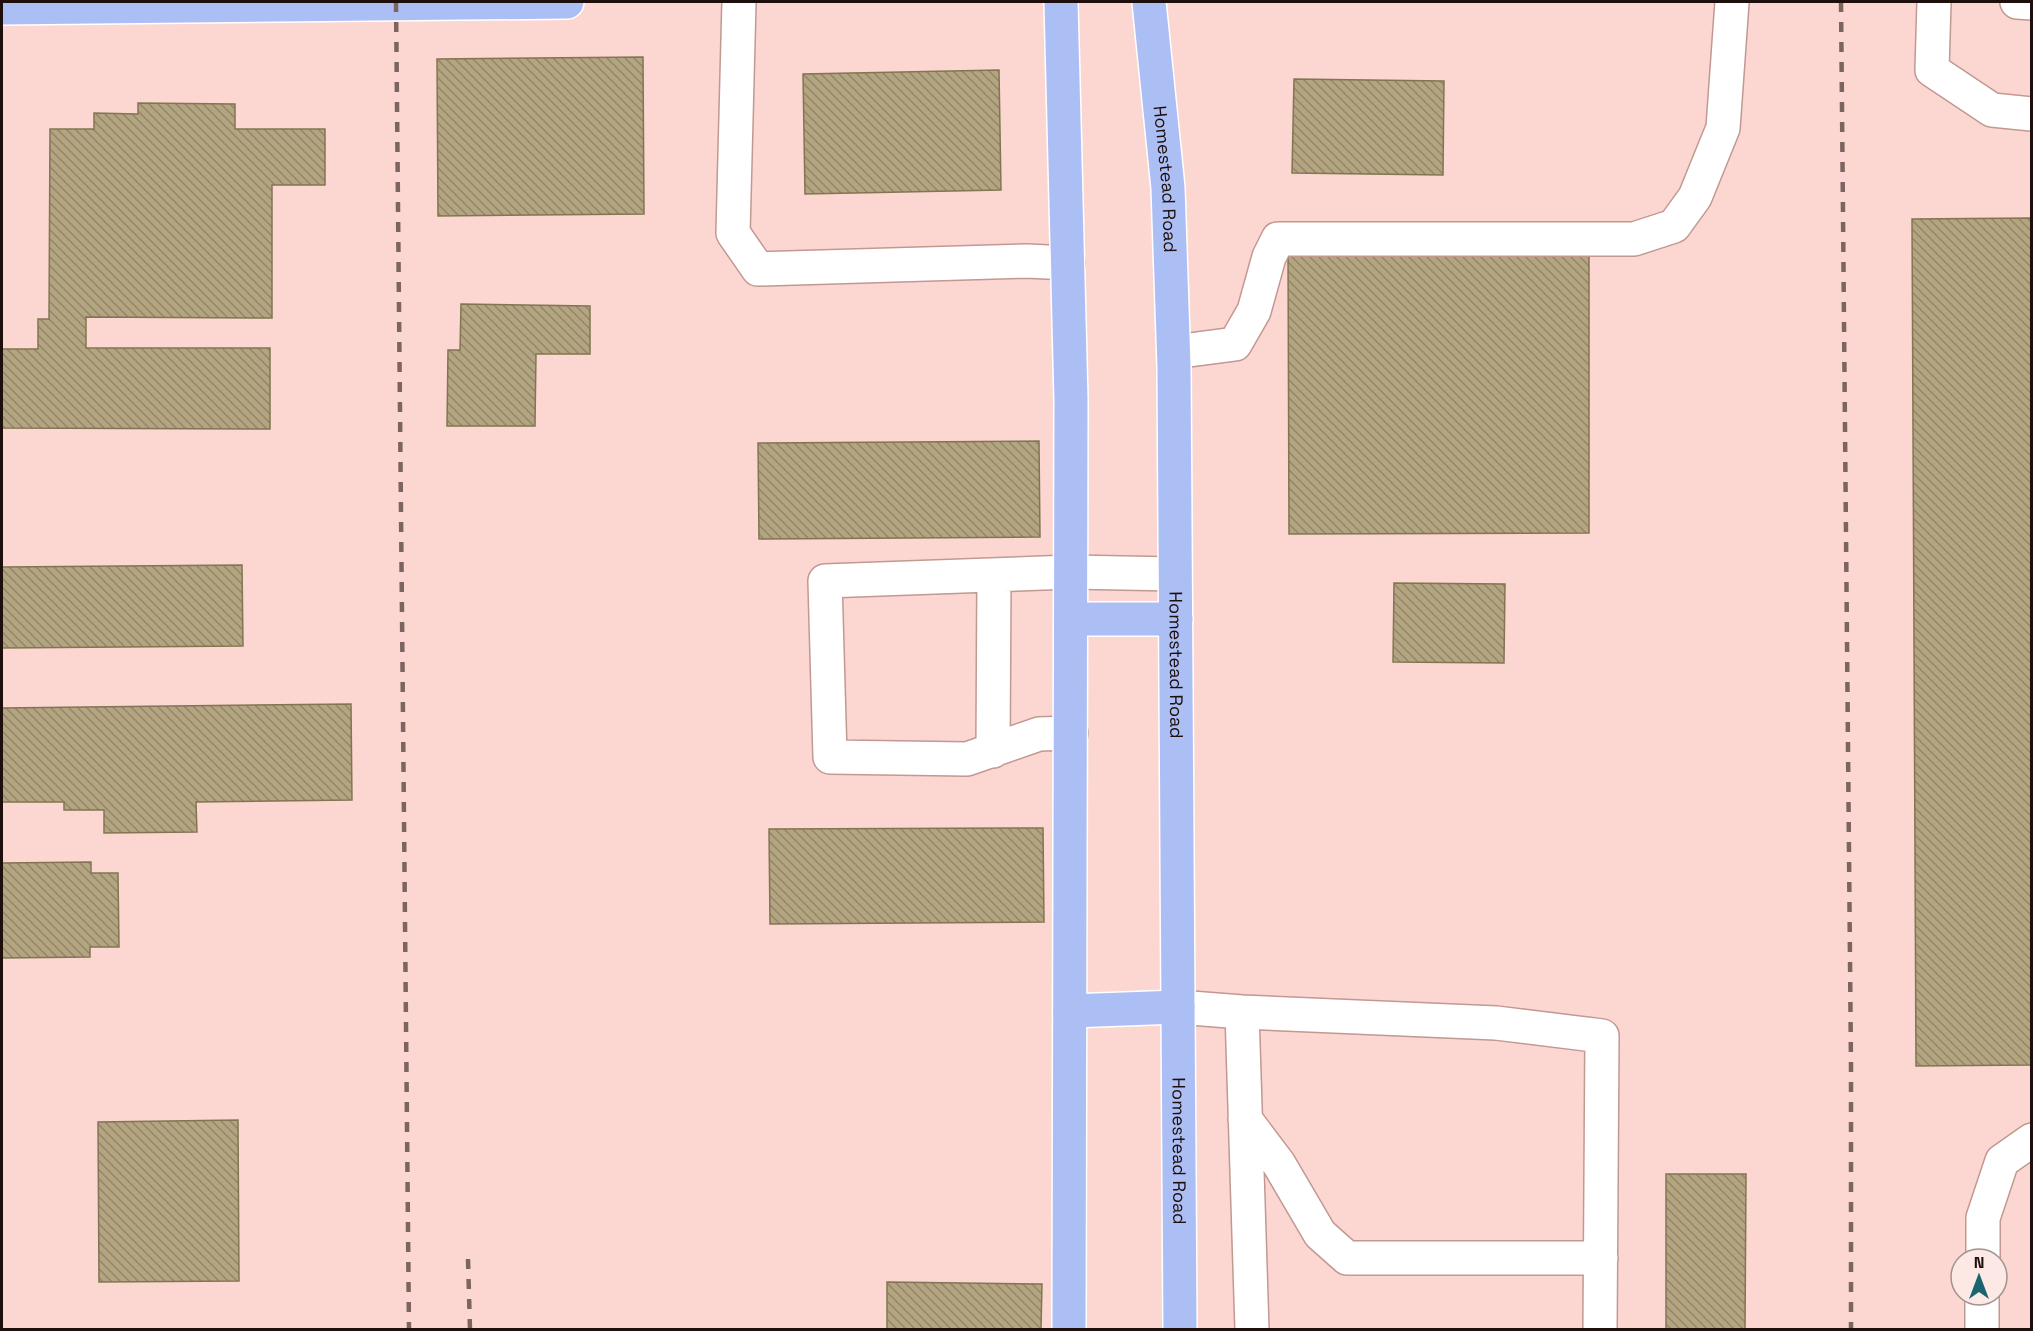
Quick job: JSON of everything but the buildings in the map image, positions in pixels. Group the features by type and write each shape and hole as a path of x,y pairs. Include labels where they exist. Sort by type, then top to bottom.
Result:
{"main road":[{"path":"2,8 283,3 567,2"},
{"path":"1061,2 1071,400 1069,1329"},
{"name":"Homestead Road","path":"1149,2 1168,188 1173,352 1180,1329"},
{"path":"1071,619 1176,619"},
{"path":"1070,1011 1178,1007"}],"street":[{"path":"739,2 733,233 758,269 1027,261 1068,262"},
{"path":"1173,352 1235,344 1254,311 1269,257 1278,239 1634,239 1674,226 1695,197 1723,128 1732,2"},
{"path":"1934,2 1932,70 1992,110 2031,114"},
{"path":"2017,2 2031,3"},
{"path":"1071,733 1040,734 968,759 831,757 825,581 1071,572 1176,574"},
{"path":"993,751 994,574"},
{"path":"1178,1007 1496,1023 1602,1036 1600,1329"},
{"path":"1242,1012 1252,1329"},
{"path":"1245,1119 1280,1164 1320,1234 1347,1258 1601,1258"},
{"path":"1983,1247 1983,1218 2002,1161 2031,1140"},
{"path":"1982,1307 1982,1329"}],"railway":[{"path":"396,2 409,1330"},
{"path":"1841,2 1851,1066 1851,1330"},
{"path":"468,1259 470,1330"}]}
